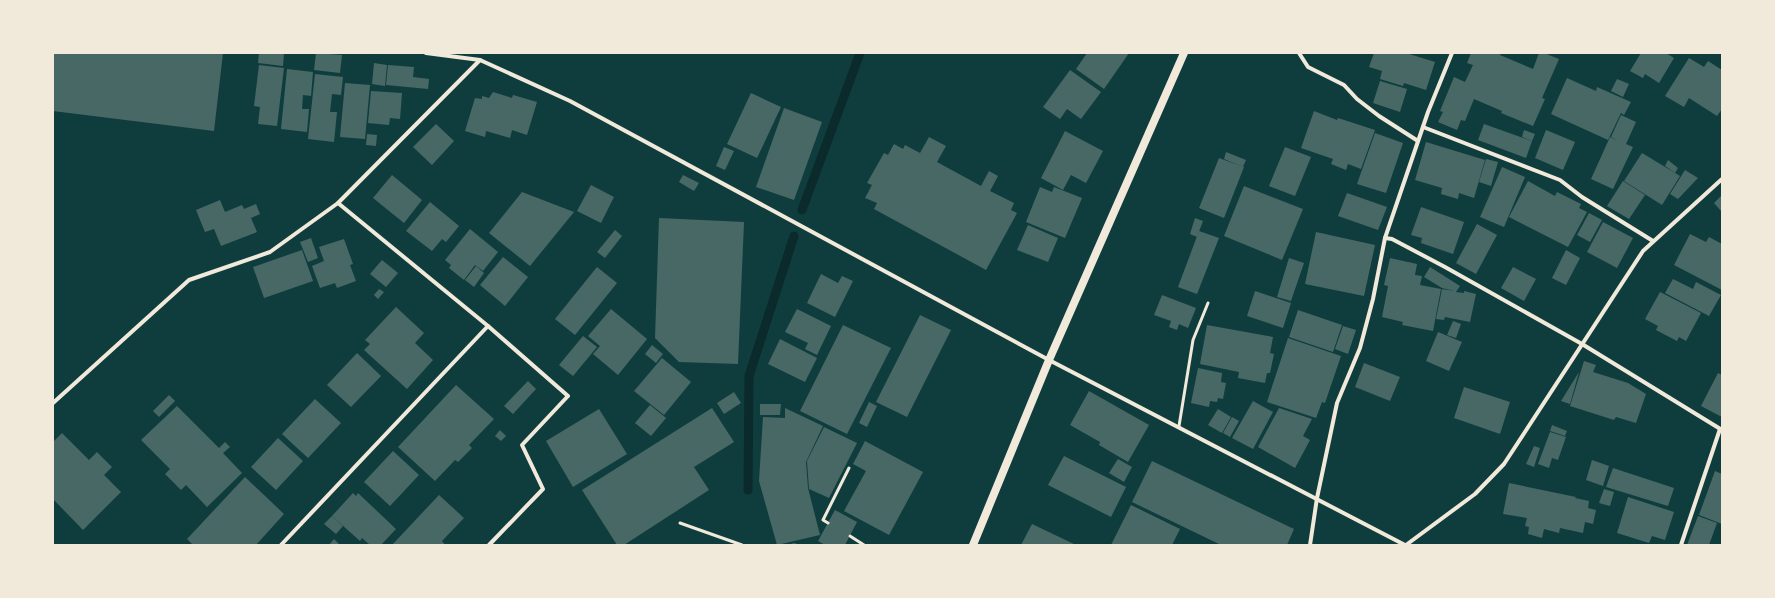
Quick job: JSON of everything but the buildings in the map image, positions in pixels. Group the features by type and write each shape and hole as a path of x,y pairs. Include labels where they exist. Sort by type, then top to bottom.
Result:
{"main road":[{"path":"974,545 1049,360 1184,53"}],"street":[{"path":"426,53 480,60 570,101 1049,360 1179,426 1406,545 1475,494 1504,464 1643,250 1722,179"},
{"path":"1299,53 1308,67 1344,85 1357,99 1379,116 1418,141"},
{"path":"1310,545 1317,498 1337,403 1360,348 1373,298 1385,238 1423,127 1452,53"},
{"path":"53,403 189,280 270,252 338,203 480,60"},
{"path":"1423,127 1560,180 1582,197 1653,241"},
{"path":"338,203 488,326 568,396 522,445 543,489 489,545"},
{"path":"1385,238 1392,239 1445,267 1582,344 1721,430 1681,545"},
{"path":"281,545 488,326"}],"lane":[{"path":"1179,426 1193,340 1208,303"},
{"path":"828,523 823,520 849,468"},
{"path":"680,523 742,545"},
{"path":"850,536 864,545"}],"waterway":[{"path":"802,210 860,53"},
{"path":"748,490 749,376 794,236"}]}
